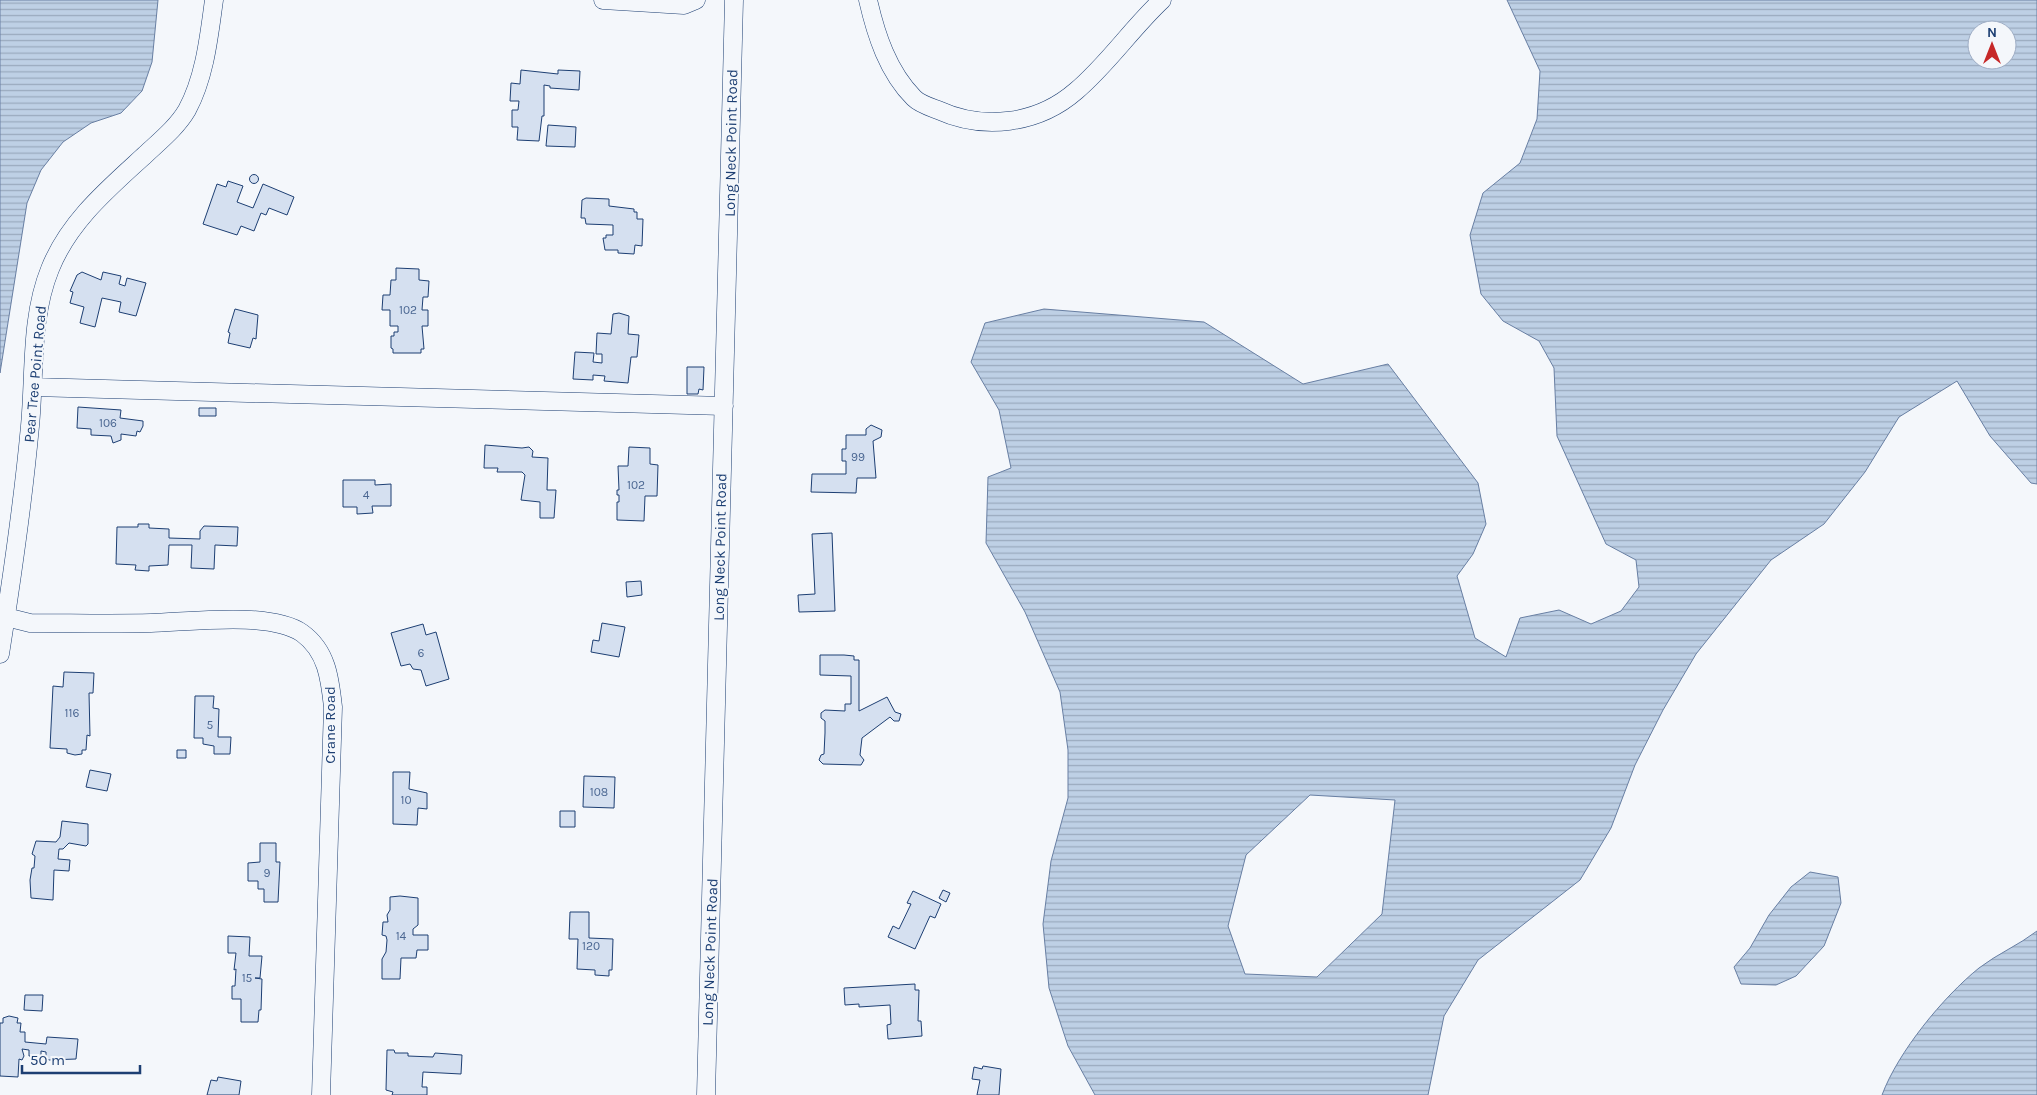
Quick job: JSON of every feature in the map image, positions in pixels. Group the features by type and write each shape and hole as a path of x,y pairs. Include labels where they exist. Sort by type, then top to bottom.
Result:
{"street":[{"name":"Pear Tree Point Road","path":"0,654 15,567 39,311 49,270 59,248 71,229 88,209 174,128 187,109 206,49 214,0"},
{"path":"603,0 684,4 696,0"},
{"name":"Long Neck Point Road","path":"706,1095 729,266 734,0"},
{"path":"868,0 879,40 897,78 916,100 952,116 999,124 1042,114 1076,91 1162,0"},
{"path":"33,387 724,406"},
{"name":"Crane Road","path":"6,617 30,623 229,620 277,623 300,632 312,642 324,660 330,679 332,707 321,1095"}],"water":[{"path":"0,0 158,0 152,62 142,91 121,113 91,123 63,142 41,170 27,203 0,373"},
{"path":"1507,0 2037,0 2037,484 2031,483 1990,436 1957,381 1899,417 1865,472 1824,524 1771,560 1696,654 1663,710 1635,765 1611,828 1580,880 1478,960 1444,1016 1428,1095 1095,1095 1068,1046 1049,988 1043,924 1051,861 1068,798 1068,750 1060,692 1025,612 986,543 988,477 1011,468 999,410 971,362 985,323 1044,309 1204,322 1303,384 1388,364 1478,483 1486,524 1473,554 1457,576 1475,638 1506,657 1520,618 1559,610 1591,624 1621,611 1639,587 1636,560 1606,544 1557,436 1554,368 1539,341 1503,321 1481,294 1470,235 1483,193 1520,163 1537,119 1540,71","holes":["1310,795 1395,800 1382,914 1317,977 1245,974 1228,926 1246,855"]},
{"path":"1810,872 1838,877 1841,903 1824,946 1796,976 1776,985 1741,984 1734,967 1750,948 1769,915 1791,887"},
{"path":"2037,931 2037,1095 1882,1095 1889,1078 1910,1044 1951,994 1979,968"}],"building":[{"path":"521,70 558,74 558,70 580,71 579,90 550,88 550,86 544,85 544,116 542,116 539,141 517,140 518,127 512,127 512,110 518,110 519,101 510,101 511,83 520,84"},
{"path":"548,125 576,127 575,147 546,146"},
{"path":"254,174 259,179 254,184 249,179"},
{"path":"228,181 243,186 237,202 253,208 263,184 294,197 287,215 269,208 266,215 261,213 254,231 241,226 237,235 203,224 217,184 226,187"},
{"path":"586,198 609,199 609,206 634,209 634,212 637,212 637,219 643,219 642,246 635,245 634,254 618,253 618,250 605,250 603,238 606,238 606,235 613,235 613,225 586,224 585,218 581,218 582,200"},
{"path":"396,268 419,269 419,280 429,281 428,297 423,297 422,310 428,310 428,326 422,326 424,349 421,349 421,353 393,353 391,348 391,336 394,336 394,332 398,332 398,326 390,326 390,310 382,310 383,295 390,295 391,280 396,280"},
{"path":"82,272 101,280 103,272 121,276 119,284 125,286 127,278 146,283 136,316 119,312 121,302 102,298 95,327 80,323 84,307 70,303 73,292 70,291 77,275"},
{"path":"235,309 258,315 256,339 253,338 250,348 228,343 230,333 228,332"},
{"path":"619,313 629,316 628,334 639,335 637,357 631,357 628,383 604,381 605,376 593,375 593,380 573,379 575,352 594,353 593,362 602,363 602,354 596,354 597,333 611,334 613,314"},
{"path":"687,367 704,367 703,390 699,389 698,394 687,394"},
{"path":"78,407 121,410 120,418 143,421 143,426 140,432 137,431 136,436 121,434 121,440 113,443 111,436 91,435 91,429 77,428"},
{"path":"199,408 216,408 216,416 199,416"},
{"path":"871,425 882,430 881,437 873,441 876,478 857,478 856,493 811,492 812,474 846,474 846,461 842,461 842,449 846,449 846,435 866,435 866,429"},
{"path":"485,445 529,447 533,451 532,457 548,458 547,490 556,490 554,518 540,518 540,502 521,500 525,475 522,472 497,472 498,468 484,468"},
{"path":"629,447 650,448 650,464 658,465 657,496 645,496 644,521 617,520 617,502 619,502 619,495 617,495 617,490 619,490 618,466 628,466"},
{"path":"343,480 375,480 375,485 391,484 391,506 372,506 373,513 357,514 357,507 343,507"},
{"path":"138,524 149,524 149,528 169,529 169,538 200,539 200,531 204,526 238,527 237,546 215,545 214,569 191,568 192,545 169,545 168,565 149,566 149,571 135,570 136,565 116,564 117,527 138,527"},
{"path":"832,533 835,611 799,612 798,595 815,594 812,534"},
{"path":"641,581 642,595 627,597 626,582"},
{"path":"602,623 625,627 619,657 591,652 593,640 599,641"},
{"path":"423,624 426,635 436,632 449,679 426,686 421,670 413,669 410,664 401,666 391,633"},
{"path":"820,655 854,656 854,660 859,660 859,711 887,697 895,712 901,714 899,721 894,721 890,717 862,738 860,755 864,760 861,765 823,764 819,760 821,755 824,754 825,733 825,721 821,718 821,713 825,710 845,711 845,704 851,704 851,676 820,675"},
{"path":"64,672 94,673 93,693 89,693 90,736 87,735 86,750 82,750 82,754 75,755 67,753 67,749 50,748 53,686 63,687"},
{"path":"195,696 214,696 213,708 219,709 218,737 231,737 230,754 214,754 214,746 203,744 203,738 194,738"},
{"path":"177,750 186,750 186,758 177,758"},
{"path":"90,770 111,774 107,791 86,787"},
{"path":"393,772 410,772 409,789 427,793 427,809 418,808 417,825 393,824"},
{"path":"584,776 615,777 614,808 583,807"},
{"path":"560,811 575,811 575,827 560,827"},
{"path":"62,821 88,824 88,844 86,846 69,843 63,849 59,849 58,859 70,860 69,871 54,870 53,900 31,898 30,880 35,856 32,854 36,841 56,842 60,837"},
{"path":"260,843 276,843 276,862 280,862 278,902 264,902 264,889 258,889 258,881 248,881 248,863 260,862"},
{"path":"943,890 950,893 946,902 939,898"},
{"path":"913,891 941,904 935,918 930,916 915,949 888,937 893,926 899,929 911,904 907,903"},
{"path":"390,897 418,898 418,925 413,929 413,935 428,935 428,950 417,950 416,958 401,958 400,979 382,979 382,959 386,952 387,940 386,936 382,935 383,922 388,922 387,915 390,910"},
{"path":"570,912 589,912 589,938 613,939 612,970 609,970 609,976 595,975 595,970 577,969 578,939 569,939"},
{"path":"228,936 250,937 249,956 262,956 260,978 255,978 262,979 261,1010 259,1010 258,1022 241,1022 241,999 232,999 232,986 235,986 236,953 228,953"},
{"path":"915,984 915,990 919,990 918,1021 921,1021 922,1036 888,1039 887,1025 891,1024 890,1005 859,1007 859,1004 845,1005 844,988"},
{"path":"25,995 43,995 42,1011 24,1010"},
{"path":"9,1016 18,1018 17,1023 21,1023 20,1032 25,1032 25,1042 46,1044 47,1037 78,1039 76,1059 49,1060 46,1058 46,1052 41,1051 41,1057 29,1056 29,1050 22,1049 24,1056 22,1060 19,1059 18,1077 0,1076 0,1023 3,1023 3,1018"},
{"path":"387,1050 394,1050 395,1053 408,1053 408,1056 433,1057 435,1053 462,1055 461,1074 423,1072 422,1087 427,1087 427,1095 392,1095 393,1092 386,1090"},
{"path":"983,1066 1001,1069 999,1095 977,1095 980,1080 972,1079 974,1067 982,1069"},
{"path":"218,1077 241,1081 239,1095 207,1095 211,1080 217,1081"}]}
